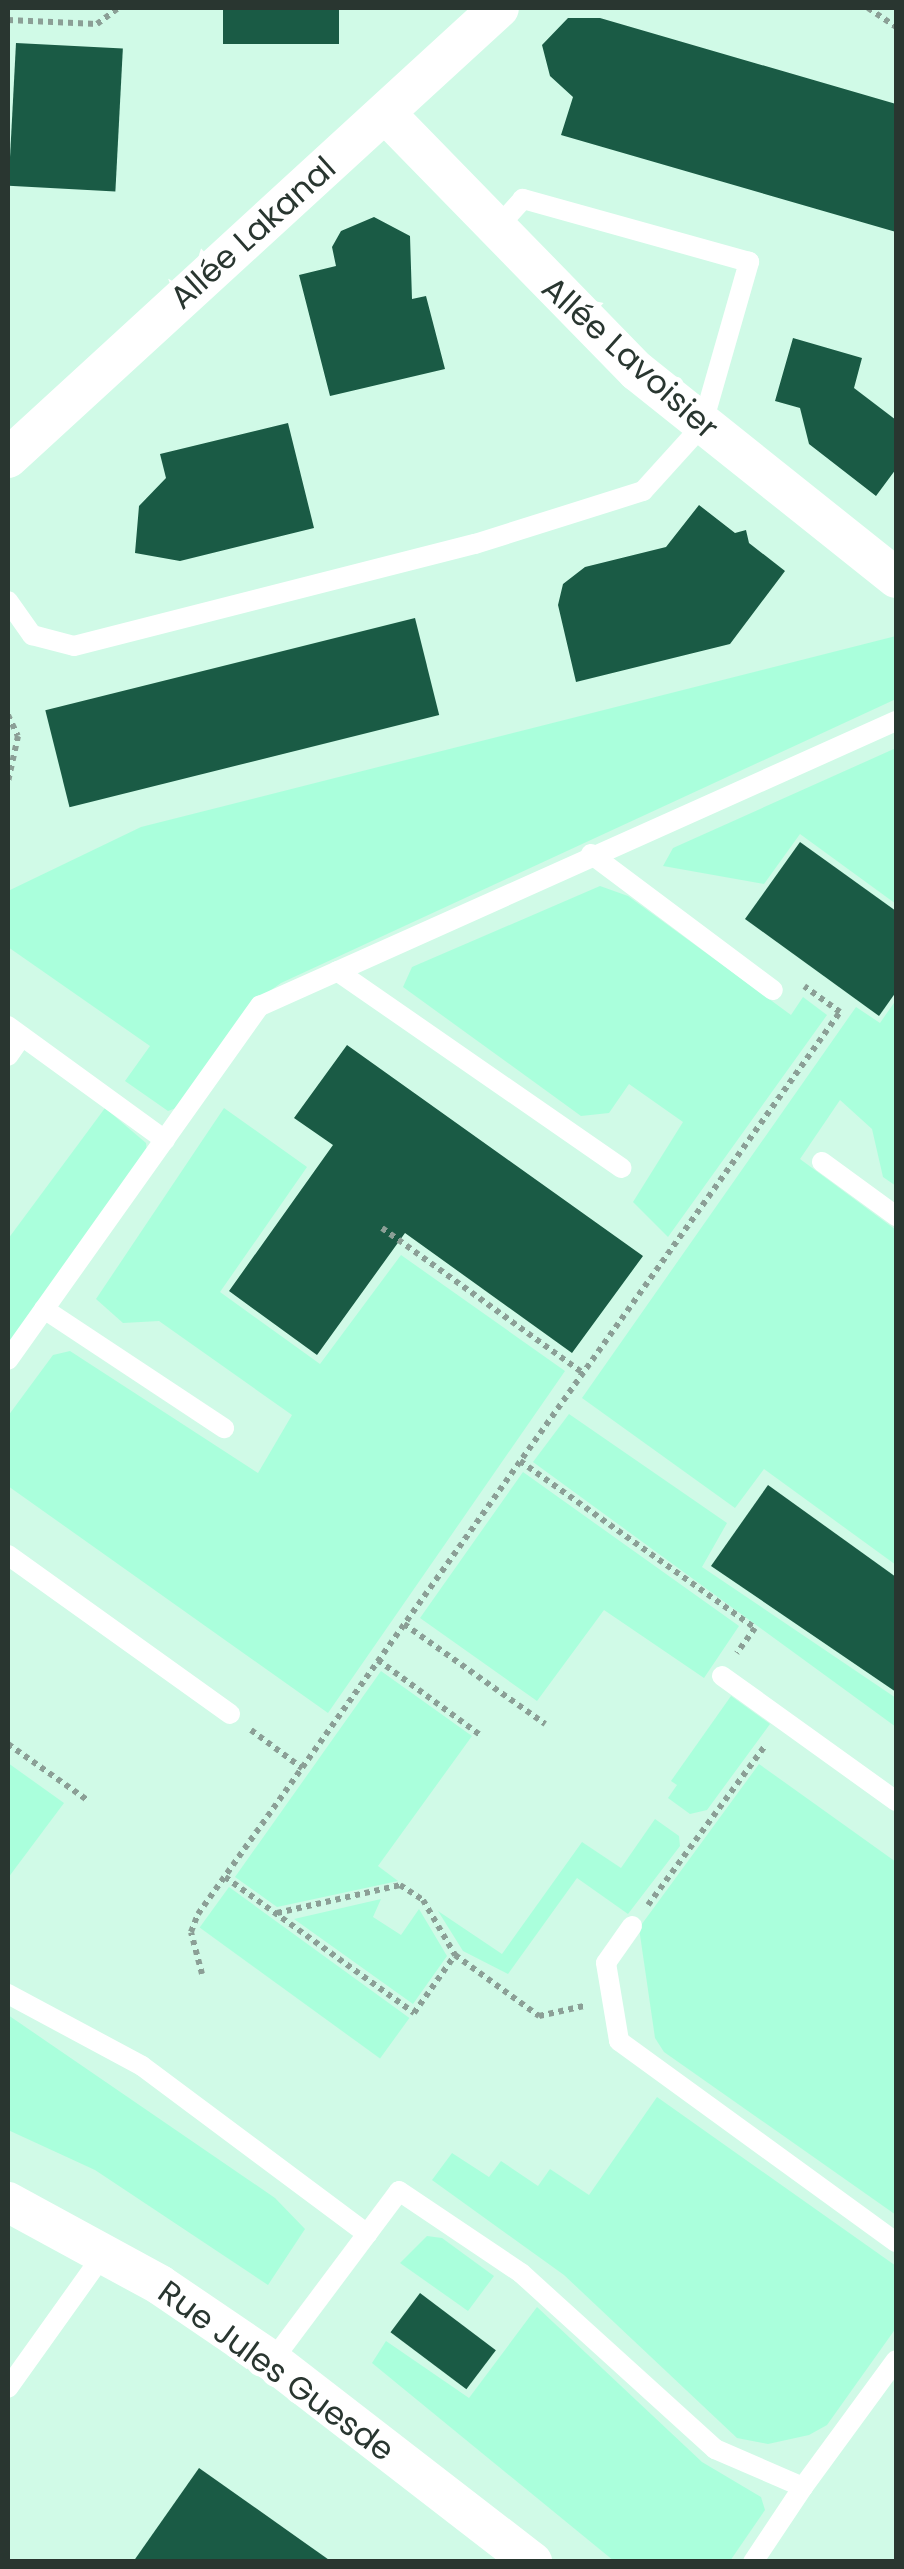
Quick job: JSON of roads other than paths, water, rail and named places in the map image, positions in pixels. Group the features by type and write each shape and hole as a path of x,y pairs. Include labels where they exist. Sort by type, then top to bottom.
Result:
{"street":[{"name":"Allée Lakanal","path":"8,458 499,8"},
{"name":"Allée Lavoisier","path":"386,112 590,327 702,426 891,563"},
{"name":"Rue Jules Guesde","path":"8,2202 105,2252 272,2361 532,2562"}],"lane":[{"path":"8,601 32,635 74,646 616,504 667,470 702,426 749,262 523,200 496,229"},
{"path":"8,1360 260,1006 591,854 896,721"},
{"path":"591,854 773,990"},
{"path":"338,971 621,1168"},
{"path":"8,1056 15,1031 165,1140"},
{"path":"822,1162 896,1216"},
{"path":"44,1309 224,1428"},
{"path":"8,1556 230,1714"},
{"path":"722,1676 896,1801"},
{"path":"632,1926 606,1963 619,2041 896,2242"},
{"path":"8,1994 142,2066 367,2234"},
{"path":"272,2361 399,2191 521,2272 714,2449 803,2488"},
{"path":"8,2388 105,2252"},
{"path":"753,2562 896,2360"}]}
